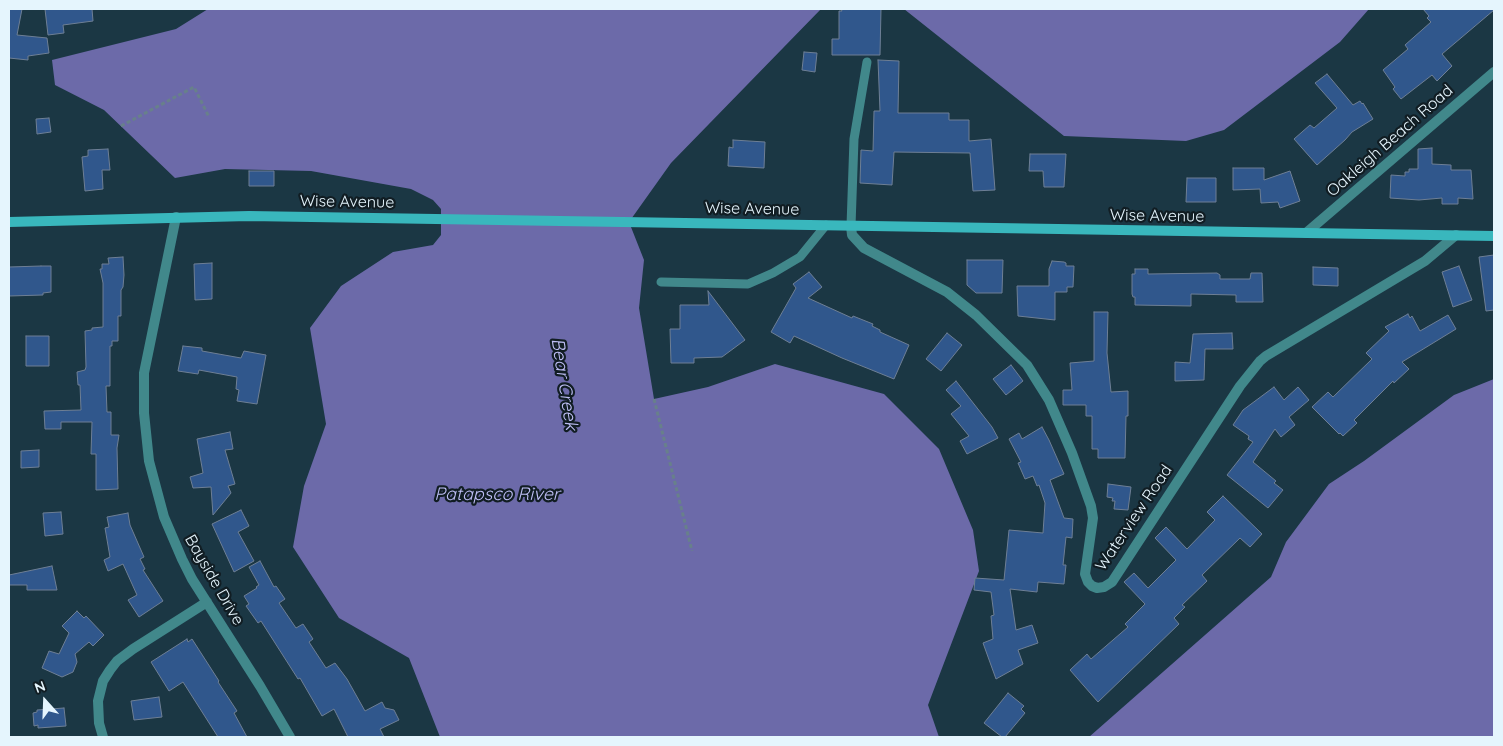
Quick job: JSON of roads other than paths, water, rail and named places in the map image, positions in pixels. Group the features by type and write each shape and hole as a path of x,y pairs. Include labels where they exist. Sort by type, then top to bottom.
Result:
{"main road":[{"name":"Wise Avenue","path":"9,222 176,217 369,218 1494,236"}],"street":[{"name":"Oakleigh Beach Road","path":"1306,234 1494,72"},
{"name":"Bayside Drive","path":"176,217 144,373 145,429 149,461 164,517 182,559 290,737"},
{"name":"Waterview Road","path":"851,226 852,235 864,248 947,292 983,321 1027,365 1057,417 1091,506 1093,518 1085,574 1092,586 1097,588 1104,587 1112,582 1240,386 1260,360 1425,261 1456,235"},
{"path":"103,737 98,718 98,701 103,680 110,670 117,661 133,649 207,602"}],"lane":[{"path":"851,226 854,139 867,62"},
{"path":"661,282 748,284 773,273 800,256 826,225"}],"water":[{"name":"Patapsco River","path":"208,9 821,9 671,163 629,222 644,260 639,308 654,399 708,387 775,364 884,394 939,449 973,530 979,571 928,705 939,737 440,737 409,658 339,618 293,547 304,486 326,424 310,328 341,286 393,252 433,245 441,235 441,209 433,200 411,189 311,171 225,169 175,178 104,110 55,85 52,60 176,29"},
{"path":"904,9 1369,9 1340,42 1224,130 1186,141 1064,136"},
{"path":"1494,379 1494,737 1089,737 1271,577 1286,542 1329,484 1364,461 1454,395"}],"water label":[{"name":"Bear Creek","path":"564,384"}]}
